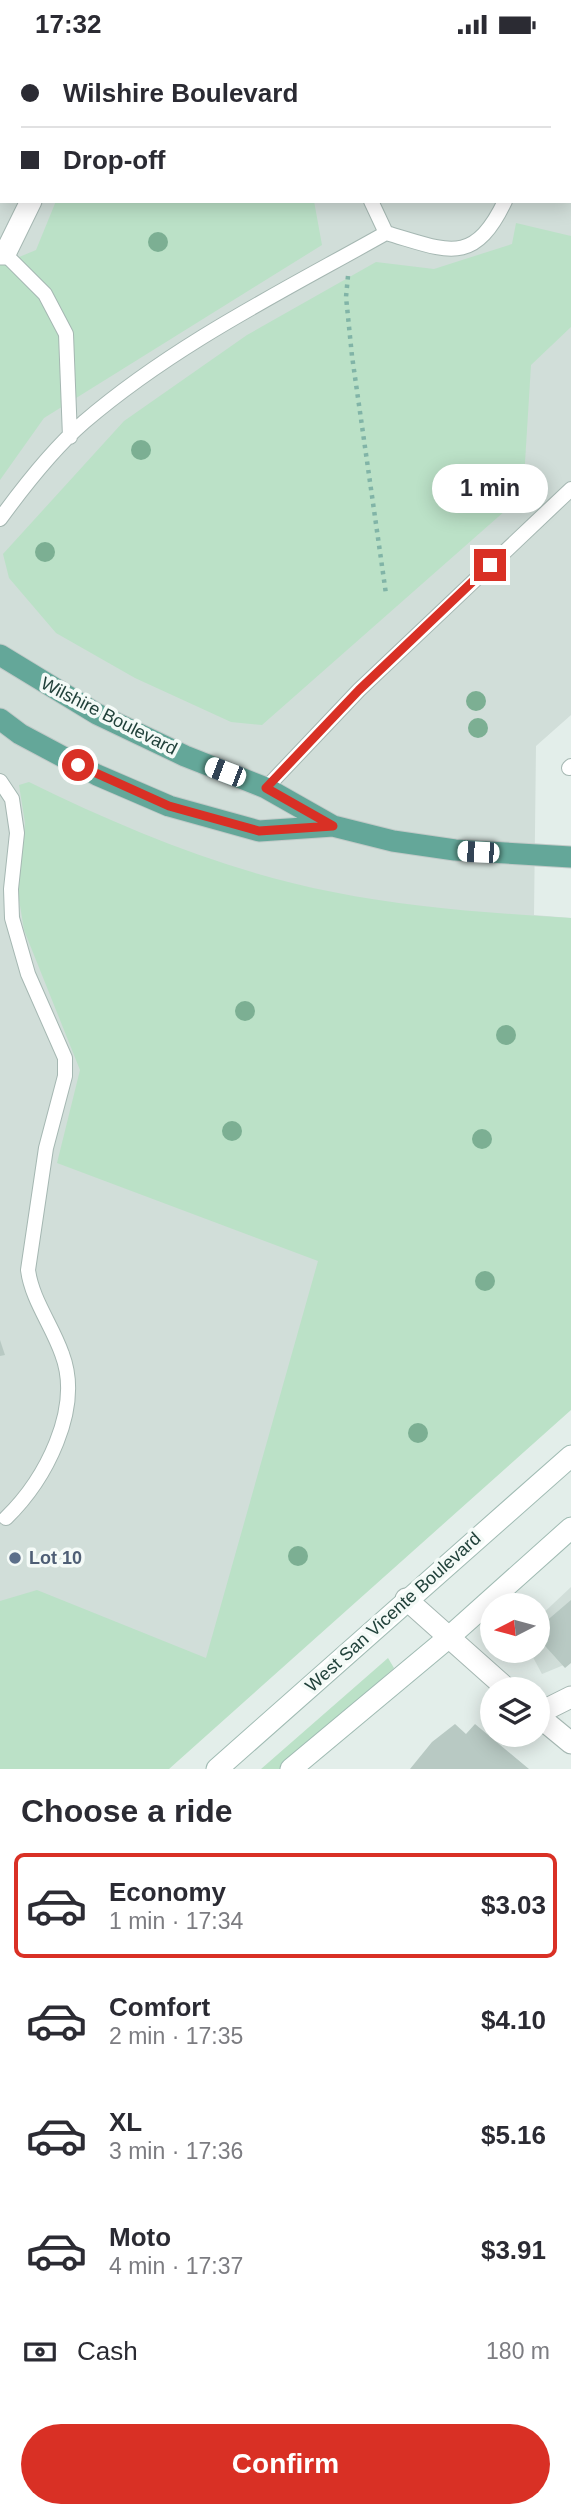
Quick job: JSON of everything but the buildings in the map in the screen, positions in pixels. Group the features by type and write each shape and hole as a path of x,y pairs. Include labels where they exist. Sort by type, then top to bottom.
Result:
{"main road":[{"path":"3,254 30,203"},
{"name":"Wilshire Boulevard","path":"0,655 97,714 185,756 266,788 333,826 393,841 455,850 571,857"},
{"name":"Wilshire Boulevard","path":"0,721 97,775 169,806 259,831 333,826"},
{"name":"West San Vicente Boulevard","path":"217,1769 406,1599 571,1456"},
{"path":"291,1769 448,1637 571,1528"},
{"path":"406,1599 493,1677"},
{"path":"550,1708 571,1697"},
{"path":"550,1726 571,1743"}],"lane":[{"path":"372,203 386,233"},
{"path":"0,519 70,437 174,355 225,322 386,233 440,248 461,249 479,241 504,203"},
{"path":"3,254 46,294 66,334 70,437"},
{"path":"266,788 359,690 571,489"},
{"path":"0,781 12,799 17,833 11,889 12,918 28,974 65,1058 65,1076 46,1148 28,1270 30,1284 63,1356 68,1382 57,1441 26,1499 6,1518"}],"path":[{"path":"350,253 346,297 352,356 386,594"}],"shaded area":[{"path":"0,203 571,203 571,715 536,746 534,915 571,918 287,1660 0,1769"},
{"path":"571,1587 571,1662 542,1674 536,1663 550,1663 550,1607"}],"green space":[{"path":"55,203 314,203 322,245 44,418 0,480 0,265 36,250"},
{"path":"516,223 571,236 571,327 531,365 523,495 262,725 231,722 135,678 56,633 9,578 3,554 124,421 247,335 376,262 434,269 512,244"},
{"path":"29,782 178,847 254,873 293,883 362,898 422,906 571,918 571,1410 169,1769 0,1769 0,1601 37,1590 206,1658 318,1261 57,1163 80,1070 24,930 18,893 25,823 19,785"},
{"path":"388,1658 394,1668 281,1769 261,1769"}],"place":[{"name":"Lot 10","path":"15,1558"}],"route":[{"path":"78,765 169,806 259,831 333,826 266,788 359,690 490,565"}]}
